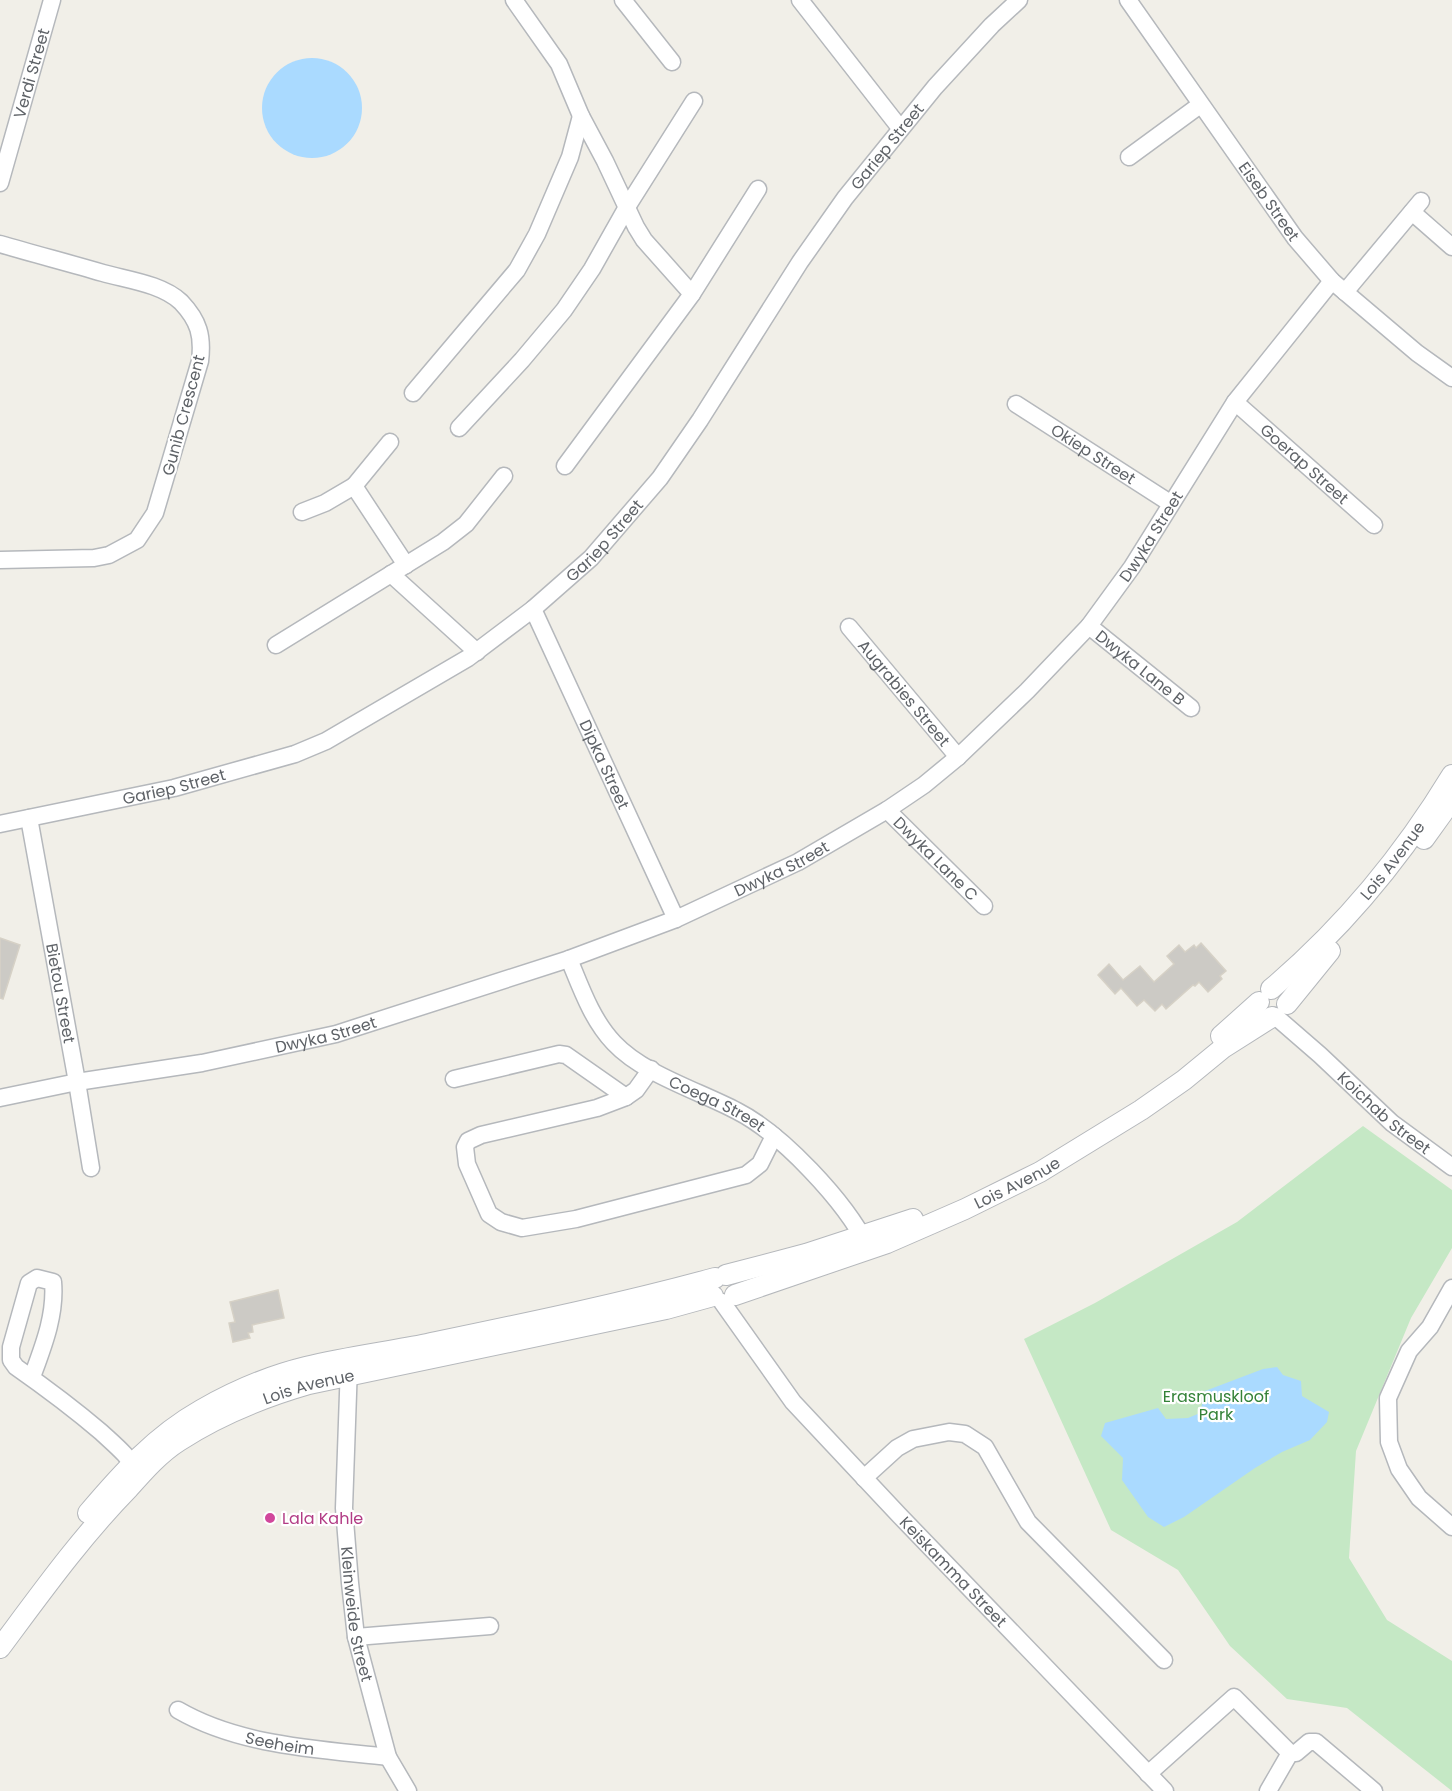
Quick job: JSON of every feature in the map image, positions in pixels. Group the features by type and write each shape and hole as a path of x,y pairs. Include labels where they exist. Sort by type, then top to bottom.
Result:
{"street":[{"name":"Verdi Street","path":"0,183 52,0"},
{"path":"514,0 559,64 581,116 644,240 692,294"},
{"path":"623,0 672,63"},
{"path":"800,0 900,128"},
{"name":"Gariep Street","path":"0,824 174,788 295,754 326,741 477,652 533,609 591,558 660,478 700,420 800,262 845,198 935,87 992,25 1019,0"},
{"name":"Eiseb Street","path":"1128,0 1295,238 1339,286 1417,353 1452,378"},
{"path":"459,428 522,360 564,310 592,269 627,207 694,101"},
{"path":"1129,157 1200,105"},
{"path":"413,393 517,270 537,234 570,157 581,116"},
{"path":"565,466 692,294 758,189"},
{"path":"1339,286 1417,207 1452,247"},
{"name":"Gunib Crescent","path":"0,244 170,294 191,315 200,331 202,342 200,361 155,513 137,540 124,549 94,558 0,560"},
{"name":"Dwyka Street","path":"0,1098 77,1082 202,1063 336,1034 569,959 676,919 798,862 887,810 924,785 958,757 1027,691 1089,626 1132,567 1235,402 1339,286"},
{"name":"Goerap Street","path":"1235,402 1374,525"},
{"name":"Okiep Street","path":"1016,404 1170,503"},
{"path":"302,512 325,503 354,486 390,442"},
{"path":"276,645 443,542 465,524 504,476"},
{"path":"354,486 406,565"},
{"path":"391,574 477,652"},
{"name":"Dipka Street","path":"533,609 676,919"},
{"name":"Dwyka Lane B","path":"1089,626 1191,708"},
{"name":"Augrabies Street","path":"849,627 958,757"},
{"name":"Lois Avenue","path":"1275,1006 1317,948 1344,919 1409,839 1452,775"},
{"name":"Lois Avenue","path":"0,1627 82,1520 136,1469 175,1427 201,1410 252,1384 306,1366 348,1367 519,1325 724,1291 806,1254 866,1243 1023,1168 1098,1126 1203,1051 1275,1006 1315,968 1390,883 1452,800"},
{"name":"Dwyka Lane C","path":"887,810 984,906"},
{"name":"Bietou Street","path":"29,818 91,1168"},
{"name":"Coega Street","path":"569,959 601,1027 630,1058 739,1112 774,1136 836,1200 866,1243"},
{"name":"Koichab Street","path":"1275,1006 1320,1055 1392,1123 1452,1167"},
{"path":"454,1079 559,1054 566,1055 626,1097"},
{"path":"651,1069 636,1090 626,1097 597,1108 468,1141 465,1147 467,1164 489,1214 501,1222 522,1228 576,1219 746,1175 760,1164 774,1136"},
{"path":"32,1377 49,1327 54,1295 53,1282 37,1278 29,1282 10,1355 16,1367 77,1412 136,1469"},
{"path":"1452,1288 1430,1327 1409,1351 1388,1398 1389,1442 1399,1469 1419,1497 1452,1527"},
{"name":"Keiskamma Street","path":"724,1291 748,1329 751,1344 792,1402 1165,1791"},
{"name":"Kleinweide Street","path":"348,1367 344,1508 356,1637 388,1757 408,1791"},
{"path":"864,1478 897,1448 914,1439 949,1432 965,1434 985,1447 1028,1522 1164,1660"},
{"name":"Lois Avenue","path":"0,1648 136,1469"},
{"path":"356,1637 490,1626"},
{"path":"1148,1774 1234,1697 1290,1752 1296,1753 1309,1742 1316,1742 1374,1791"},
{"name":"Seeheim","path":"178,1710 209,1725 270,1742 388,1757"},
{"path":"1268,1791 1290,1752"}],"green space":[{"name":"Erasmuskloof Park","path":"1363,1126 1452,1190 1452,1248 1411,1318 1356,1451 1349,1558 1387,1620 1452,1661 1452,1791 1347,1708 1287,1699 1230,1646 1178,1570 1111,1530 1024,1339 1095,1303 1237,1222"}],"water":[{"path":"312,58 340,66 354,80 362,108 354,136 340,150 312,158 284,150 270,136 262,108 270,80 284,66"},
{"path":"1277,1367 1283,1375 1301,1381 1302,1396 1329,1412 1327,1422 1310,1440 1282,1452 1255,1468 1184,1517 1164,1527 1148,1517 1122,1480 1123,1458 1101,1436 1105,1423 1158,1408 1166,1419 1188,1418 1200,1413 1205,1391 1263,1369"}],"building":[{"path":"0,938 20,945 3,999 0,998"},
{"path":"1201,943 1226,971 1220,976 1222,979 1208,992 1199,982 1193,985 1166,1009 1162,1004 1155,1011 1144,1000 1137,1006 1121,988 1115,994 1098,975 1109,964 1123,980 1140,966 1154,982 1174,964 1167,956 1179,945 1185,952 1194,945 1196,948"},
{"path":"278,1290 284,1318 252,1325 253,1332 248,1333 250,1338 233,1342 229,1323 235,1322 230,1302"}],"place":[{"name":"Lala Kahle","path":"270,1518"}]}
